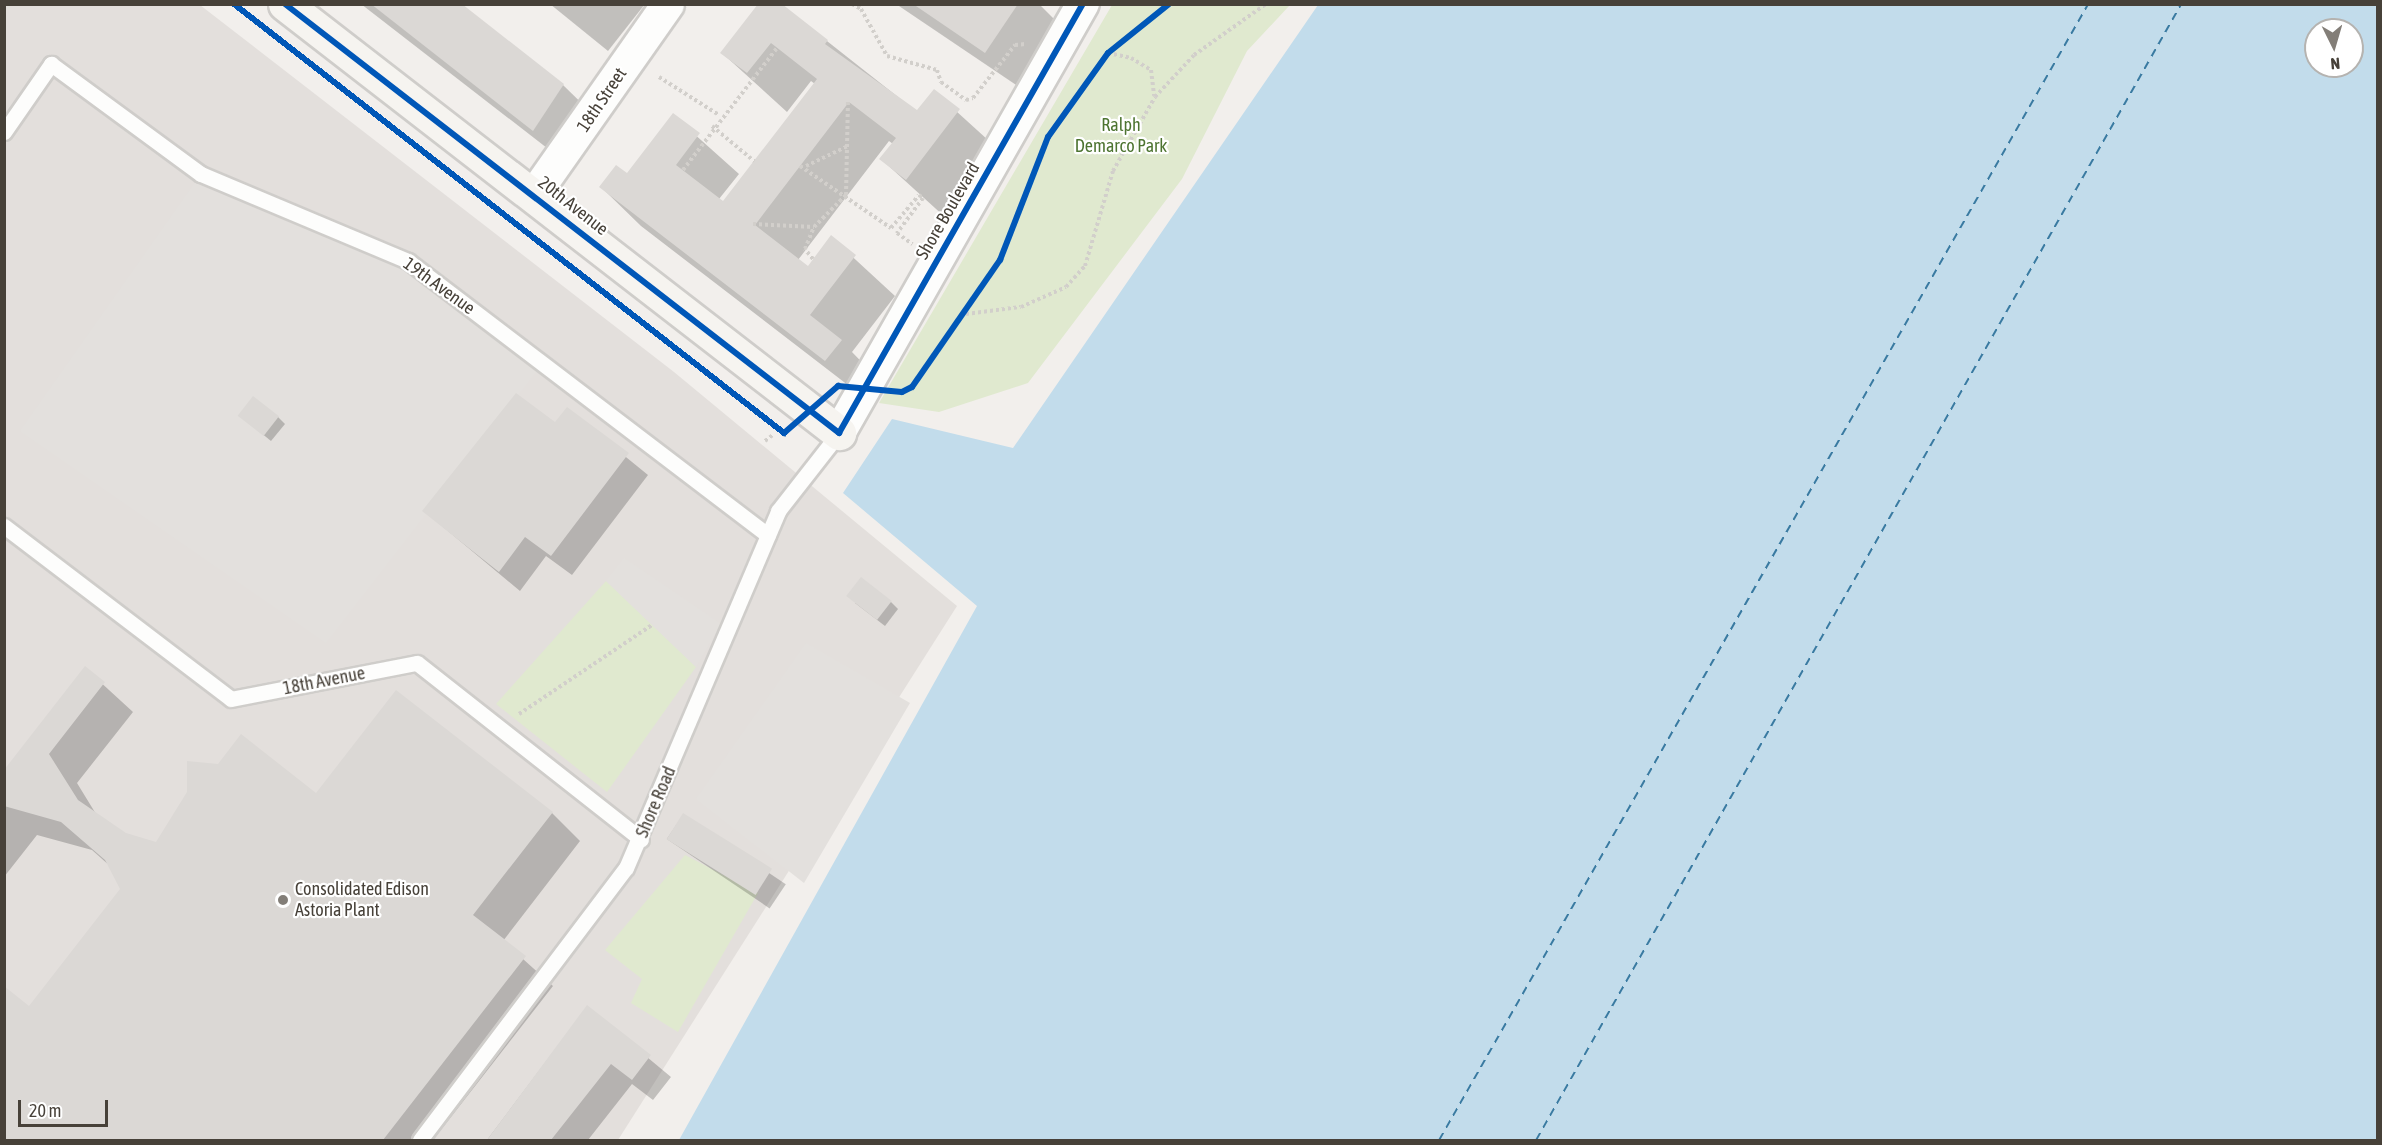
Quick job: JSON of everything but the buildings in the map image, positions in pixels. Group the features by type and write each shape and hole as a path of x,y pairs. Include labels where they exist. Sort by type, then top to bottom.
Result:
{"street":[{"name":"20th Avenue","path":"285,4 839,433"},
{"name":"18th Street","path":"534,195 668,4"},
{"name":"Shore Boulevard","path":"839,433 1083,4"}],"lane":[{"name":"19th Avenue","path":"4,132 51,64 201,174 408,261 768,535"},
{"name":"Shore Road","path":"420,1140 626,868 641,839 778,511 839,433"},
{"name":"18th Avenue","path":"4,526 231,699 417,663 641,839"}],"path":[{"path":"852,4 861,9 887,56 937,70 942,82 966,100 974,98 1015,45 1033,43"},
{"path":"966,314 1021,307 1066,287 1085,266 1113,171 1155,97 1194,55 1266,4"},
{"path":"1101,62 1115,47"},
{"path":"683,170 719,115 739,91 752,84 777,48"},
{"path":"1108,53 1131,58 1151,70 1155,97"},
{"path":"659,77 719,115"},
{"path":"813,259 805,249 814,227 846,195 848,101"},
{"path":"712,126 754,161"},
{"path":"800,166 806,166 848,146"},
{"path":"806,166 912,244"},
{"path":"891,228 919,195 923,198 897,233"},
{"path":"753,224 814,227"},
{"path":"959,323 972,305"},
{"path":"774,423 784,433 808,409"},
{"path":"765,441 774,434"},
{"path":"513,717 652,625"}],"shaded area":[{"path":"5,5 200,5 674,372 957,606 618,1140 5,1140"},
{"path":"201,174 408,261 543,363 326,643 20,431"},
{"path":"624,558 721,624 696,667 606,581"},
{"path":"806,643 910,703 804,883 696,799"}],"green space":[{"name":"Ralph Demarco Park","path":"1112,5 1290,5 1247,51 1182,179 1028,383 939,412 879,403"},
{"path":"606,581 696,667 607,792 496,704"},
{"path":"685,855 758,893 678,1032 631,1003 642,979 605,950"}],"water":[{"path":"1318,5 2377,5 2377,1140 679,1140 977,606 843,493 892,419 1013,448"}],"ferry route":[{"path":"1439,1140 2088,4"},
{"path":"1536,1140 2181,4"}],"cycle path":[{"path":"234,4 784,433 838,386 902,392 912,387 1000,260 1048,137 1108,53 1169,4"},
{"path":"285,4 839,433 1083,4"}],"place":[{"name":"Consolidated Edison Astoria Plant","path":"283,900"}]}
